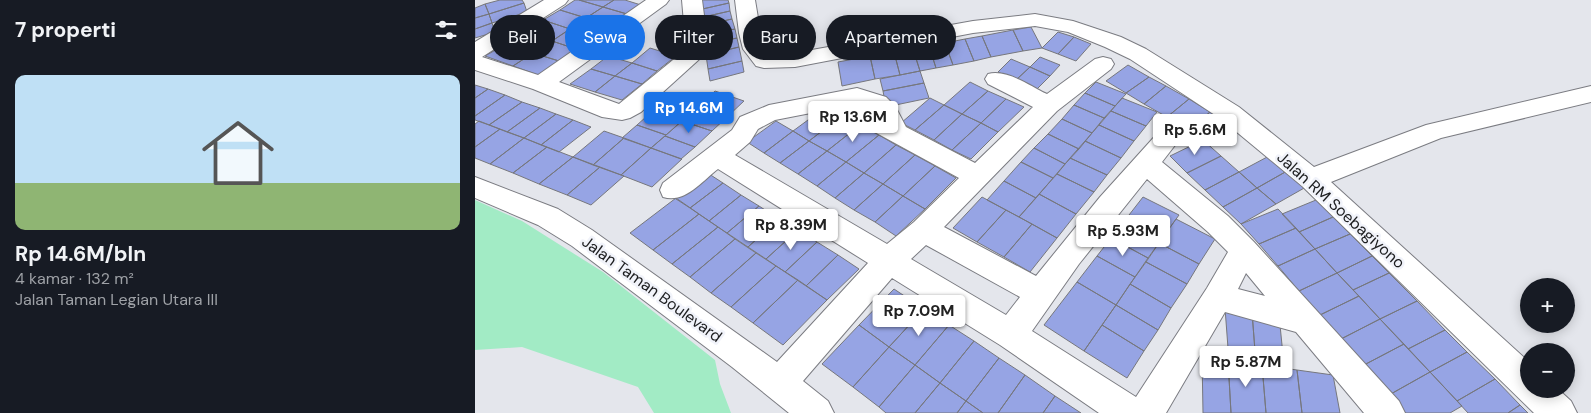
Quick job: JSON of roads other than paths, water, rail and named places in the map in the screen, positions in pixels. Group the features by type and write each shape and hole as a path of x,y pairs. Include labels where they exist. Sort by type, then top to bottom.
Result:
{"street":[{"name":"Jalan RM Soebagiyono","path":"745,0 753,45 756,54 764,62 795,60 1006,22 1035,20 1073,27 1138,54 1230,113 1311,179 1520,376"},
{"path":"475,52 550,2"},
{"path":"475,62 541,84 610,111 622,112 633,106 694,54 697,46 692,6 656,2 541,84"},
{"path":"780,383 889,260 924,230 979,177 1049,105 1103,64"},
{"path":"997,79 1049,105"},
{"path":"1311,179 1435,132 1591,94"},
{"path":"673,190 741,136 749,123 769,113 831,101 855,110 979,177"},
{"path":"1011,335 1040,293 1145,163 1174,132"},
{"path":"717,156 1011,335 1129,413"},
{"path":"1145,163 1218,224 1244,250 1387,413"},
{"name":"Jalan Taman Boulevard","path":"475,187 548,217 582,238 780,383 817,413"},
{"path":"924,230 1040,293"},
{"path":"1146,413 1244,250"},
{"path":"1218,296 1307,321"},
{"path":"1543,398 1559,413"}]}
